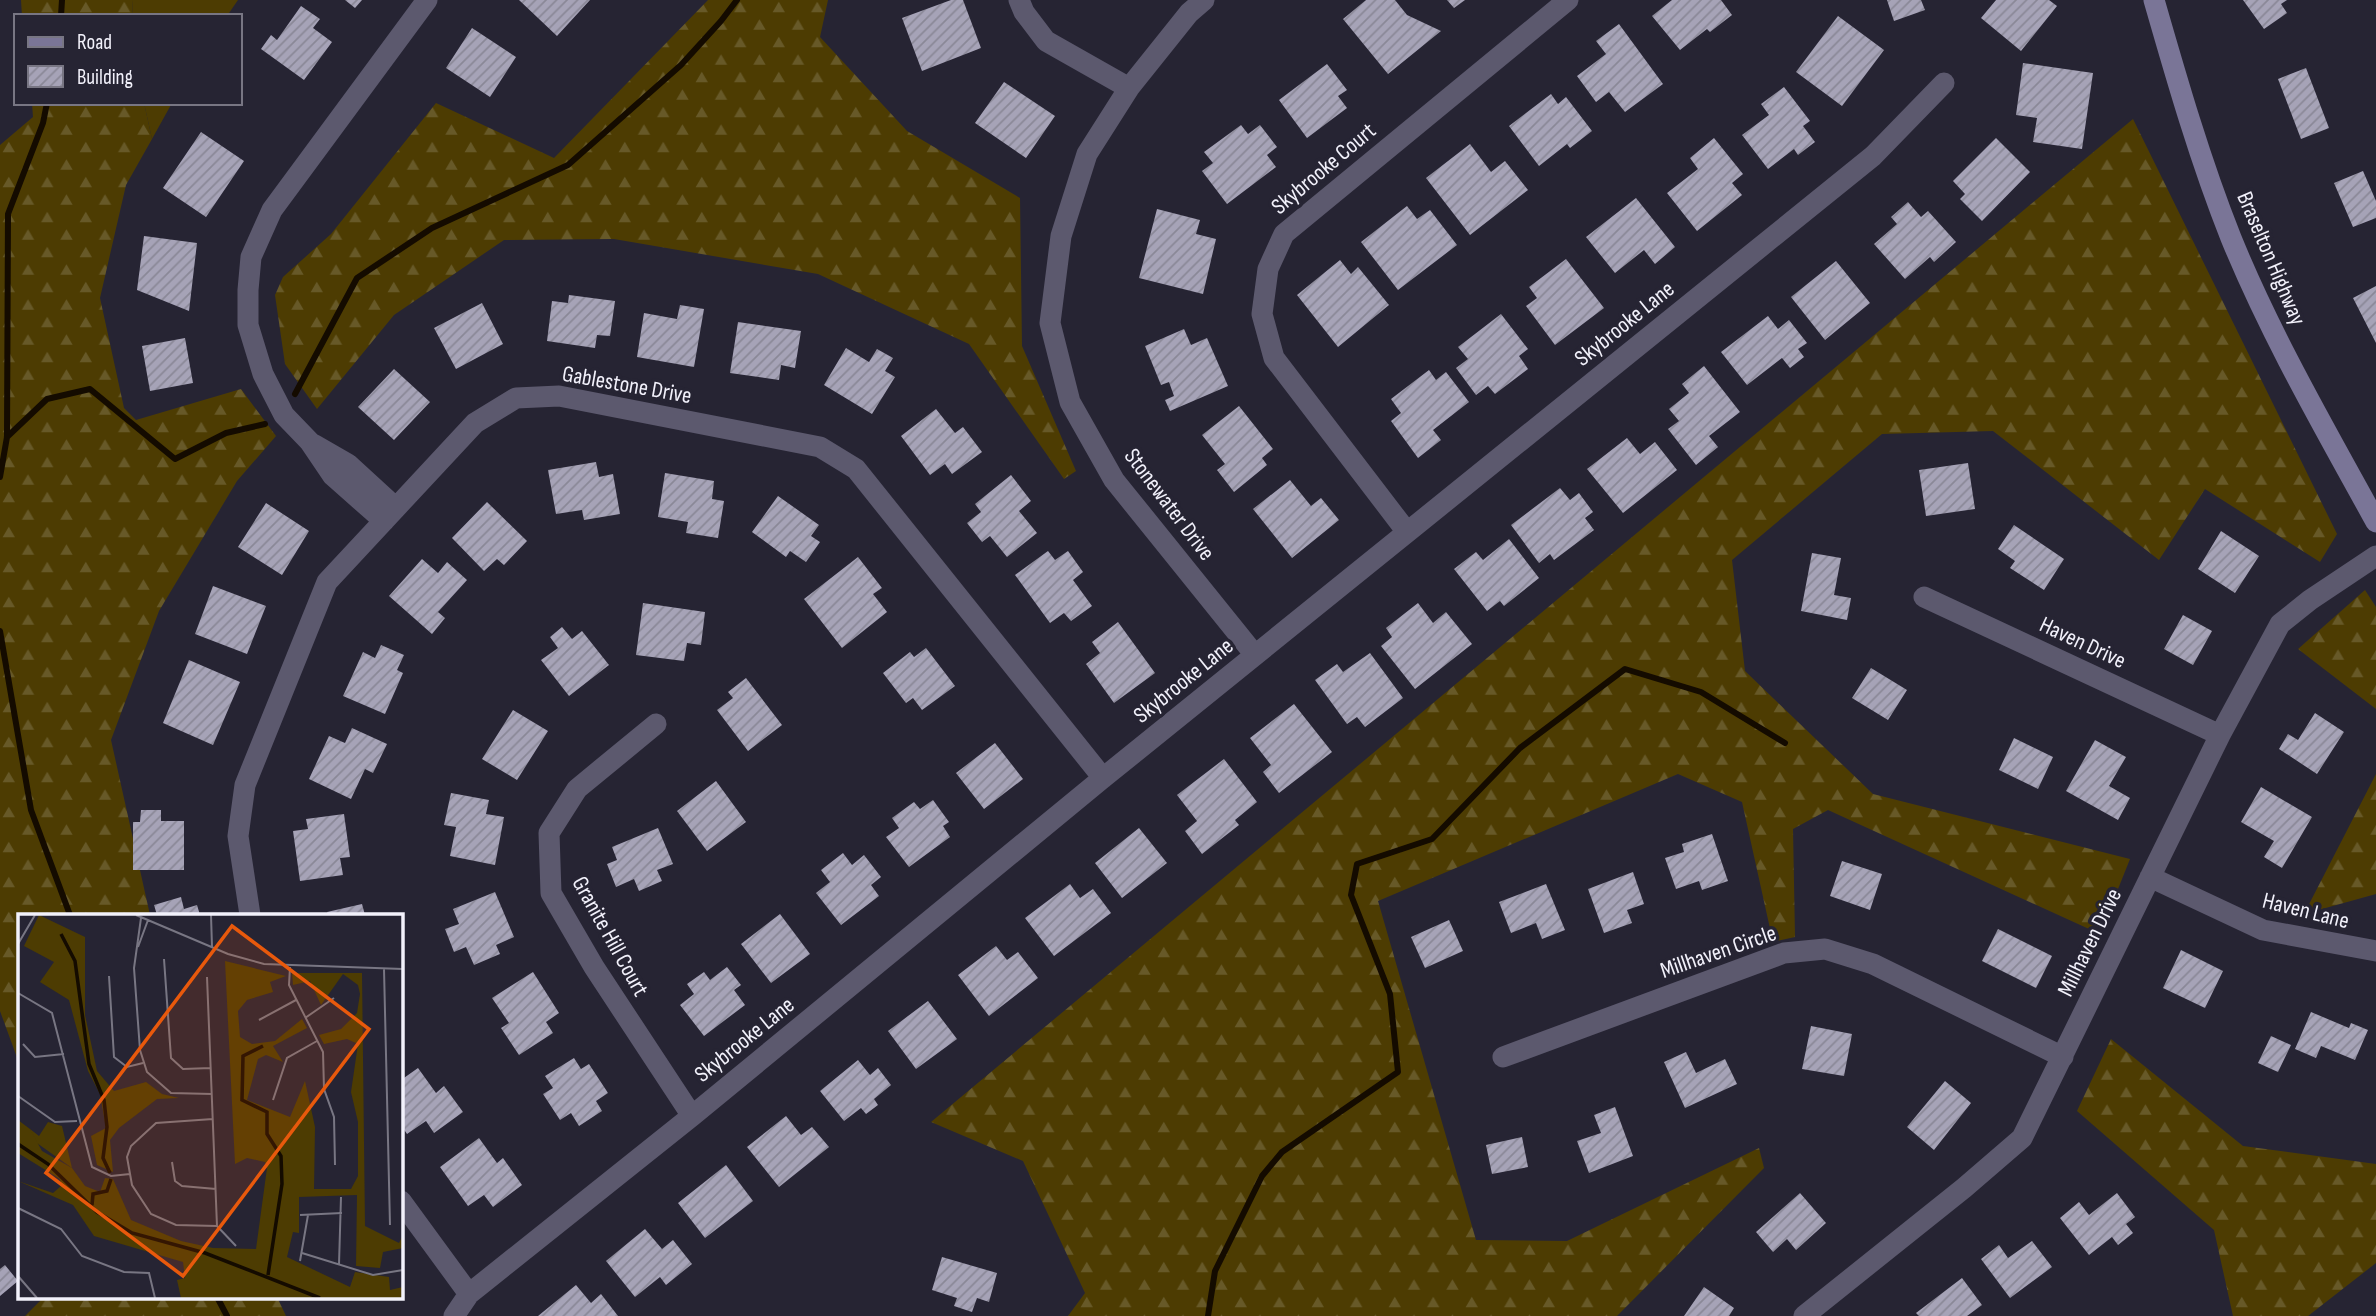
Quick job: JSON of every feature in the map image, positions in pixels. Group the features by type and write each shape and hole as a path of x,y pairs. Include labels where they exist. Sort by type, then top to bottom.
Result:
{"main road":[{"name":"Braselton Highway","path":"2154,0 2184,107 2232,238 2293,370 2376,522"}],"street":[{"path":"390,514 333,475 310,442 284,415 263,374 248,325 248,290 251,257 272,210 427,0"},
{"path":"1019,0 1024,12 1046,41 1129,88"},
{"name":"Stonewater Drive","path":"1204,0 1189,13 1129,88 1087,154 1062,236 1050,323 1070,402 1114,481 1255,655"},
{"name":"Skybrooke Court","path":"1407,532 1274,358 1262,314 1268,269 1284,233 1568,0"},
{"name":"Skybrooke Lane","path":"454,1316 469,1294 692,1116 1103,778 1873,156 1944,83"},
{"name":"Gablestone Drive","path":"250,914 238,836 245,785 327,582 475,423 516,398 559,396 820,447 856,469 1103,778"},
{"name":"Millhaven Drive","path":"1804,1316 2022,1138 2220,735 2280,624 2310,600 2376,556"},
{"name":"Haven Drive","path":"1924,597 2220,735"},
{"name":"Granite Hill Court","path":"656,724 577,789 549,833 551,893 594,967 692,1116"},
{"name":"Haven Lane","path":"2150,877 2263,930 2376,951"},
{"name":"Millhaven Circle","path":"1503,1057 1784,953 1825,949 1872,964 2063,1057"},
{"path":"402,1202 469,1294"}],"green space":[{"path":"21,0 132,0 133,14 22,14"},
{"path":"132,0 238,0 228,14 133,14"},
{"path":"708,0 828,0 820,37 907,131 1020,198 1022,346 1076,471 1064,479 969,344 818,274 614,239 504,240 394,315 317,409 285,364 275,295 283,277 331,234 436,103 554,158"},
{"path":"32,105 144,105 152,139 126,185 100,298 124,408 136,420 241,389 276,436 237,481 159,611 111,740 150,914 18,914 18,1060 0,1011 0,145 33,117"},
{"path":"144,105 171,105 152,139"},
{"path":"2133,119 2337,534 2320,562 2205,489 2159,560 1993,431 1882,434 1732,560 1745,671 1873,794 2130,859 2100,934 1828,810 1793,829 1795,937 1773,942 1742,802 1678,774 1378,901 1476,1240 1567,1241 1759,1148 1764,1168 1617,1316 1068,1316 1085,1293 1023,1161 931,1122"},
{"path":"2365,590 2376,607 2376,709 2298,649"},
{"path":"2376,774 2376,894 2304,914"},
{"path":"2111,1039 2243,1146 2376,1164 2376,1263 2308,1316 2233,1316 2214,1230 2077,1111"},
{"path":"43,1298 277,1298 286,1316 25,1316"}],"building":[{"path":"345,0 362,0 355,8"},
{"path":"519,0 590,0 557,36"},
{"path":"951,0 963,0 981,48 922,71 902,18"},
{"path":"1366,0 1395,0 1407,15 1441,31 1388,74 1343,19"},
{"path":"1447,0 1465,0 1454,8"},
{"path":"1672,0 1721,0 1732,15 1710,32 1707,29 1680,50 1652,16"},
{"path":"1887,0 1921,0 1925,10 1894,21"},
{"path":"1996,0 2049,0 2057,6 2021,51 1981,18"},
{"path":"2243,0 2287,0 2281,4 2287,13 2264,29"},
{"path":"301,6 320,19 313,28 332,42 304,80 261,49 271,35 277,40"},
{"path":"1838,16 1884,50 1842,106 1796,72"},
{"path":"1619,24 1663,84 1625,112 1609,92 1596,102 1577,76 1606,54 1596,41"},
{"path":"472,28 516,57 490,97 446,68"},
{"path":"2023,63 2093,73 2082,149 2033,142 2037,118 2016,115"},
{"path":"1327,64 1347,90 1338,96 1347,108 1307,138 1279,100"},
{"path":"2306,68 2329,128 2301,139 2278,79"},
{"path":"1004,82 1055,116 1026,158 975,123"},
{"path":"1784,87 1810,121 1803,126 1815,142 1798,155 1794,149 1768,169 1742,135 1769,115 1761,104"},
{"path":"1551,94 1558,104 1566,97 1592,131 1570,148 1567,144 1539,166 1509,126"},
{"path":"1241,125 1248,134 1260,125 1277,147 1267,155 1276,167 1227,204 1202,171 1213,163 1204,152"},
{"path":"201,132 244,161 206,217 163,188"},
{"path":"1714,138 1743,174 1732,183 1742,195 1697,231 1667,193 1698,169 1690,158"},
{"path":"1996,138 2030,172 1982,221 1960,199 1965,194 1953,181"},
{"path":"1470,144 1491,172 1505,161 1528,190 1470,235 1426,178"},
{"path":"2363,171 2376,201 2376,218 2353,227 2334,183"},
{"path":"1636,198 1675,247 1655,264 1644,250 1615,273 1586,237"},
{"path":"1908,202 1921,217 1928,211 1956,242 1934,262 1930,257 1905,279 1874,244 1897,224 1891,217"},
{"path":"1407,206 1417,219 1430,210 1457,245 1398,290 1361,242"},
{"path":"1157,209 1200,220 1196,234 1216,239 1203,294 1139,278"},
{"path":"144,236 197,243 189,311 137,290"},
{"path":"1566,259 1604,308 1555,345 1526,306 1537,298 1529,287"},
{"path":"1340,260 1351,274 1358,267 1389,305 1338,347 1297,295"},
{"path":"1836,261 1870,303 1825,340 1791,297"},
{"path":"2376,286 2376,343 2353,298"},
{"path":"569,295 615,301 610,336 597,335 595,348 547,341 552,301 568,303"},
{"path":"482,303 503,344 456,369 434,328"},
{"path":"680,305 704,309 694,367 637,357 644,313 677,319"},
{"path":"1501,314 1528,349 1519,356 1528,369 1495,394 1488,386 1476,395 1456,368 1468,359 1458,347"},
{"path":"1768,316 1778,329 1789,320 1807,343 1798,349 1804,357 1790,368 1782,358 1747,385 1721,352"},
{"path":"738,322 801,331 795,368 781,365 779,380 730,373"},
{"path":"1184,329 1191,345 1207,338 1228,386 1170,411 1165,400 1174,396 1169,382 1161,385 1145,346"},
{"path":"185,338 193,383 150,391 142,346"},
{"path":"846,348 869,362 877,349 893,358 885,371 895,377 872,414 824,385"},
{"path":"1704,366 1740,412 1709,436 1718,447 1696,465 1668,429 1679,421 1669,409 1689,393 1682,384"},
{"path":"394,369 430,402 394,440 358,407"},
{"path":"1429,370 1436,380 1446,372 1469,402 1433,430 1441,440 1418,458 1391,421 1401,413 1391,399"},
{"path":"1239,406 1273,449 1262,458 1267,465 1234,492 1217,470 1225,464 1202,435"},
{"path":"936,409 955,433 963,427 982,452 952,474 945,464 930,475 901,436"},
{"path":"1627,438 1640,454 1655,442 1677,470 1623,513 1587,469"},
{"path":"596,462 599,477 613,474 620,514 584,520 582,510 556,514 548,470"},
{"path":"1968,463 1975,509 1926,516 1919,470"},
{"path":"665,473 714,481 712,499 724,501 718,538 686,533 688,522 658,517"},
{"path":"1011,475 1031,501 1019,511 1037,533 1007,557 990,536 982,542 967,523 981,512 975,504"},
{"path":"1290,480 1311,506 1321,498 1339,520 1292,558 1253,509"},
{"path":"1560,488 1570,500 1579,493 1593,512 1585,518 1594,530 1554,560 1550,554 1539,563 1511,525"},
{"path":"778,496 819,525 811,536 820,542 806,562 790,551 786,557 752,532"},
{"path":"487,502 527,541 504,565 497,559 484,571 452,538"},
{"path":"266,503 309,531 282,575 238,547"},
{"path":"2014,525 2064,559 2044,590 2010,568 2015,561 1998,549"},
{"path":"2221,531 2259,556 2235,593 2198,569"},
{"path":"1509,539 1539,578 1504,606 1500,601 1487,611 1454,569 1476,552 1483,560"},
{"path":"1048,551 1055,560 1068,551 1083,572 1073,580 1092,606 1071,621 1064,613 1050,623 1015,575"},
{"path":"1812,553 1841,558 1834,595 1851,598 1847,620 1801,611"},
{"path":"858,557 882,588 873,594 887,612 842,648 804,599"},
{"path":"422,559 438,573 447,562 467,580 438,612 445,618 432,634 389,596"},
{"path":"213,586 266,606 247,654 195,634"},
{"path":"643,603 705,612 701,645 687,643 684,661 636,655"},
{"path":"1418,603 1433,623 1446,612 1472,644 1415,689 1381,646 1392,637 1386,628"},
{"path":"2183,615 2212,631 2193,665 2164,649"},
{"path":"1118,622 1155,673 1114,703 1086,664 1100,653 1092,642"},
{"path":"562,627 572,639 582,631 609,665 569,696 541,660 558,648 550,637"},
{"path":"381,645 404,655 397,670 403,673 385,714 343,696 363,652 375,658"},
{"path":"926,648 955,686 922,710 913,698 906,703 883,673 910,652 914,657"},
{"path":"1370,653 1403,698 1365,727 1357,717 1347,724 1315,680 1337,664 1343,672"},
{"path":"189,660 240,682 213,745 163,723"},
{"path":"1871,668 1907,690 1888,720 1852,698"},
{"path":"746,678 782,725 748,751 717,710 733,698 728,692"},
{"path":"1294,704 1332,752 1279,793 1263,772 1271,765 1250,738"},
{"path":"513,710 548,731 517,780 482,759"},
{"path":"2315,713 2344,732 2317,774 2279,749 2288,734 2298,740"},
{"path":"352,728 387,744 373,773 365,769 351,799 309,779 329,736 345,743"},
{"path":"2014,738 2053,757 2038,789 1999,770"},
{"path":"2095,740 2126,757 2109,786 2130,798 2118,820 2066,791"},
{"path":"995,743 1023,779 984,809 956,773"},
{"path":"1224,759 1257,802 1235,820 1239,825 1202,854 1185,831 1197,821 1177,795"},
{"path":"716,781 746,822 707,851 677,811"},
{"path":"2261,787 2312,817 2282,868 2264,857 2274,841 2241,822"},
{"path":"451,793 489,800 486,814 504,817 495,865 450,856 456,827 444,825"},
{"path":"933,800 949,822 943,826 950,837 909,867 886,837 899,828 892,818 914,802 920,809"},
{"path":"141,810 161,810 161,821 184,821 184,870 133,870 133,822 140,822"},
{"path":"344,814 350,857 340,858 343,875 300,881 293,831 308,829 306,819"},
{"path":"658,828 673,864 657,870 662,881 639,891 634,879 616,887 607,864 617,860 612,847"},
{"path":"1139,828 1167,863 1122,898 1095,863"},
{"path":"1712,834 1728,881 1702,890 1699,881 1676,889 1665,858 1684,852 1682,844"},
{"path":"843,853 852,865 864,855 881,877 871,885 879,896 841,925 816,893 830,882 821,870"},
{"path":"1842,861 1882,874 1870,910 1830,896"},
{"path":"1633,872 1644,904 1627,910 1632,923 1604,933 1588,889"},
{"path":"1070,884 1080,898 1093,889 1111,913 1054,956 1025,918"},
{"path":"1546,884 1565,930 1542,939 1536,923 1511,933 1499,902"},
{"path":"495,892 514,937 496,945 500,954 474,965 466,947 454,952 445,929 459,924 453,909"},
{"path":"181,897 184,909 197,905 200,914 157,914 154,905"},
{"path":"362,904 365,914 328,914 327,912"},
{"path":"780,914 810,954 771,983 741,944"},
{"path":"1449,920 1463,951 1425,968 1411,937"},
{"path":"1998,929 2052,956 2036,988 1982,961"},
{"path":"996,946 1007,960 1018,952 1038,978 989,1016 958,975"},
{"path":"2181,950 2223,971 2205,1008 2163,988"},
{"path":"727,967 741,985 734,990 745,1005 704,1036 680,1005 694,994 687,984 704,972 710,980"},
{"path":"533,972 559,1013 546,1022 553,1033 519,1055 501,1028 509,1023 492,998"},
{"path":"928,1001 957,1039 916,1069 888,1031"},
{"path":"2311,1012 2349,1028 2351,1023 2368,1030 2355,1060 2321,1046 2316,1058 2295,1049"},
{"path":"1811,1026 1852,1034 1844,1076 1802,1069"},
{"path":"2271,1036 2291,1045 2278,1072 2258,1063"},
{"path":"1686,1052 1696,1073 1725,1059 1737,1084 1685,1108 1664,1062"},
{"path":"574,1058 581,1069 589,1064 608,1093 596,1101 602,1111 579,1126 571,1113 560,1120 543,1094 553,1088 545,1076"},
{"path":"858,1060 870,1075 878,1068 891,1085 874,1099 878,1105 866,1114 861,1108 844,1121 820,1091"},
{"path":"418,1068 436,1093 444,1086 463,1112 434,1133 426,1121 407,1134 402,1126 402,1079"},
{"path":"1945,1081 1971,1103 1934,1150 1907,1127"},
{"path":"1615,1107 1633,1156 1589,1173 1577,1141 1601,1133 1594,1115"},
{"path":"786,1116 801,1135 812,1127 829,1147 779,1187 747,1147"},
{"path":"1522,1137 1528,1167 1492,1174 1486,1145"},
{"path":"479,1138 497,1163 503,1158 522,1185 493,1207 484,1195 468,1206 440,1167"},
{"path":"726,1165 753,1201 705,1238 678,1203"},
{"path":"1800,1193 1826,1223 1796,1250 1787,1239 1773,1252 1756,1232"},
{"path":"2117,1193 2135,1217 2126,1224 2133,1233 2118,1245 2112,1237 2089,1255 2060,1218 2079,1202 2089,1215"},
{"path":"645,1229 662,1249 673,1240 692,1264 666,1285 660,1277 635,1297 606,1261"},
{"path":"2032,1241 2052,1267 2010,1298 1981,1259 1999,1245 2008,1258"},
{"path":"942,1257 997,1273 989,1302 977,1298 972,1312 954,1306 957,1298 932,1290"},
{"path":"5,1265 18,1281 0,1296 0,1269"},
{"path":"1962,1278 1982,1305 1967,1316 1919,1316 1916,1313"},
{"path":"576,1285 591,1303 601,1294 618,1316 538,1316"},
{"path":"1704,1287 1734,1308 1729,1316 1684,1316"}],"waterway":[{"path":"61,14 62,0"},
{"path":"295,394 357,278 432,228 568,165 681,65 737,0"},
{"path":"0,477 7,437 8,214 43,123 47,105"},
{"path":"7,437 47,399 90,389 175,459 226,433 265,424"},
{"path":"0,631 31,810 70,914"},
{"path":"1208,1316 1215,1271 1262,1176 1282,1152 1398,1072 1390,994 1351,895 1357,864 1432,839 1520,748 1625,669 1701,692 1785,743"},
{"path":"218,1298 227,1316"}]}
